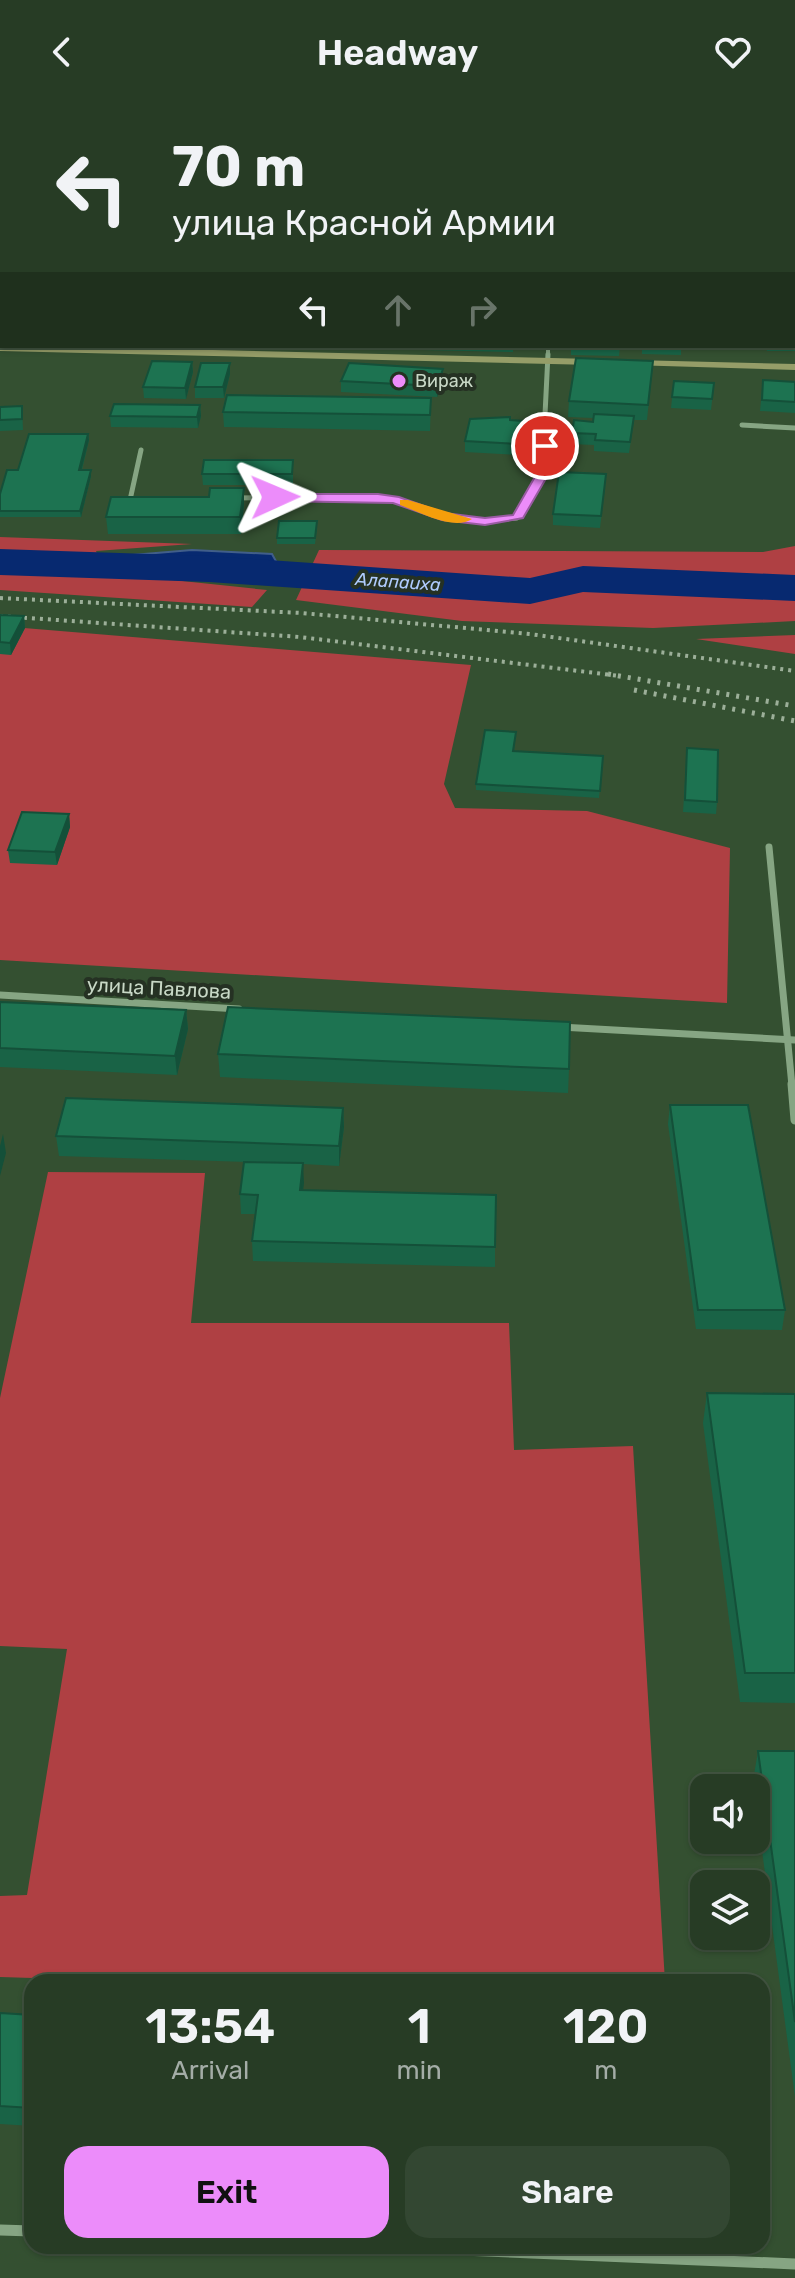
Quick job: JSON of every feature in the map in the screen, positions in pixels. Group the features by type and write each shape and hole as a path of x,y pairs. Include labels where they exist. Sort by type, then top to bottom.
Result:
{"main road":[{"path":"0,350 609,363"},
{"path":"625,363 795,367"}],"street":[{"path":"223,498 361,496 395,499 442,516 485,521 517,518 542,475 548,348"},
{"path":"742,425 795,428"},
{"path":"141,450 130,500 146,499"},
{"path":"769,847 791,1040 795,1120"},
{"name":"улица Павлова","path":"0,995 252,1010"},
{"path":"550,1026 791,1040"},
{"path":"0,2230 24,2231"},
{"path":"557,2254 795,2264"}],"shaded area":[{"path":"0,537 192,544 96,551 106,573 267,590 252,607 0,590"},
{"path":"795,546 795,621 653,628 462,621 296,600 319,550 763,552"},
{"path":"0,626 471,665 444,784 455,808 587,811 730,848 727,1003 0,960"},
{"path":"795,635 795,654 696,639"},
{"path":"48,1172 205,1173 191,1323 509,1323 514,1450 633,1446 665,1974 24,1974 24,1978 0,1977 0,1896 27,1895 67,1649 0,1646 0,1398"}],"water":[{"path":"192,550 272,554 283,574 215,580 93,563 132,555"}],"building":[{"path":"576,358 653,361 648,405 569,401"},
{"path":"152,361 192,362 185,388 143,387"},
{"path":"201,363 230,363 223,387 195,387"},
{"path":"349,363 443,369 437,386 341,381"},
{"path":"763,380 795,382 795,402 762,400"},
{"path":"674,381 714,383 712,399 672,397"},
{"path":"227,395 431,398 430,415 223,412"},
{"path":"114,404 200,405 197,417 110,416"},
{"path":"22,406 22,419 0,420 0,407"},
{"path":"594,414 634,416 630,442 595,440 596,434 572,433 574,420 593,422"},
{"path":"510,417 510,420 524,421 519,444 465,441 470,419"},
{"path":"29,434 88,434 79,470 91,470 80,511 0,511 0,494 7,470 18,470"},
{"path":"204,460 293,460 292,474 202,474"},
{"path":"559,472 606,474 601,516 553,514"},
{"path":"210,488 244,488 240,517 106,517 111,497 209,497"},
{"path":"279,521 317,521 315,538 277,538"},
{"path":"0,615 24,616 10,643 0,642"},
{"path":"485,730 516,732 513,751 603,756 600,791 476,784"},
{"path":"687,748 718,750 717,802 685,800"},
{"path":"22,812 69,814 55,852 8,850"},
{"path":"0,1002 186,1010 175,1056 0,1048"},
{"path":"228,1007 570,1022 569,1069 218,1054"},
{"path":"66,1098 343,1108 339,1146 56,1136"},
{"path":"670,1105 748,1105 785,1310 698,1310"},
{"path":"244,1162 303,1163 300,1190 496,1195 495,1247 252,1241 258,1195 240,1194"},
{"path":"707,1393 795,1394 795,1673 745,1673"},
{"path":"758,1751 795,1751 795,2022 770,1839 770,1774 761,1774"},
{"path":"0,2013 24,2014 24,2108 0,2106"}],"waterway":[{"name":"Алапаиха","path":"0,562 209,569 530,591 583,579 795,588"}],"railway":[{"path":"0,598 302,613 530,634 795,671"},
{"path":"0,616 300,637 619,676"},
{"path":"608,674 619,676"},
{"path":"619,676 795,706"},
{"path":"634,690 795,721"}],"slow traffic":[{"path":"404,502 442,516 466,519"}],"place":[{"name":"Вираж","path":"399,381"}],"route":[{"path":"275,497 361,496 395,499 442,516 485,521 517,518 542,475 545,446"}]}
